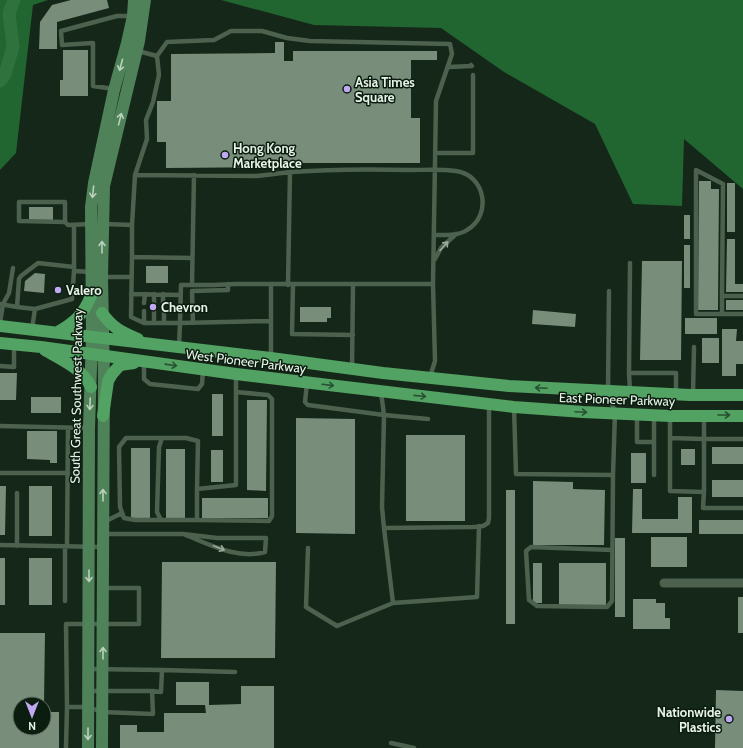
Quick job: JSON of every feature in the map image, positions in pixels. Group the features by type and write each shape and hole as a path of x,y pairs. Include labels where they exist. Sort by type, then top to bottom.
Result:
{"main road":[{"name":"South Great Southwest Parkway","path":"97,337 102,313 97,274 97,224 104,186 127,93 134,0"},
{"name":"South Great Southwest Parkway","path":"97,224 91,207 94,183 114,90 131,49 145,0"},
{"name":"South Great Southwest Parkway","path":"97,274 91,296 97,337 97,355 103,416 102,748"},
{"path":"58,332 73,323 85,310 91,296"},
{"path":"102,313 111,325 126,334 150,344"},
{"name":"West Pioneer Parkway","path":"0,326 271,358 383,373 490,384"},
{"name":"West Pioneer Parkway","path":"0,343 307,383 489,404"},
{"path":"41,348 80,372 91,387"},
{"name":"South Great Southwest Parkway","path":"88,748 89,428 91,387 97,355"},
{"path":"103,416 108,381 112,374 120,365 144,362"},
{"path":"381,392 383,373"},
{"name":"East Pioneer Parkway","path":"490,384 693,395 743,395"},
{"name":"East Pioneer Parkway","path":"489,404 514,407 670,416 743,416"}],"street":[{"path":"664,583 743,583"}],"lane":[{"path":"127,93 94,86 93,43 62,45 61,31 117,16 133,16"},
{"path":"271,321 144,323 131,316 132,225 135,175 147,139 146,120 153,102 159,75 157,56 168,42 214,40 231,31 262,31 287,38 310,41 450,44 452,54 436,100 433,284 435,361 429,378"},
{"path":"131,49 157,56"},
{"path":"448,67 472,66 472,64"},
{"path":"436,153 473,153 474,75"},
{"path":"135,175 273,175 290,172 435,170 458,171 469,176 475,182 482,194 483,205 480,216 474,226 466,231 456,234 434,235"},
{"path":"722,314 723,184 696,170 696,314 722,314 743,314"},
{"path":"290,172 292,334 353,335"},
{"path":"192,285 194,175"},
{"path":"65,222 65,202 19,202 19,222 65,222 68,225 132,225"},
{"path":"2,304 35,309 72,299 74,225"},
{"path":"434,260 441,248 456,234"},
{"path":"132,257 192,258"},
{"path":"17,307 19,279 38,263 97,274 131,277"},
{"path":"630,263 630,392"},
{"path":"0,323 2,304 9,293 13,268"},
{"path":"193,323 192,291 228,290 228,284"},
{"path":"352,368 353,284"},
{"path":"179,347 181,285 433,284"},
{"path":"271,358 272,285"},
{"path":"609,291 608,391 615,413 612,601 607,607 537,606 529,600 526,551 532,547 612,550"},
{"path":"131,294 180,295"},
{"path":"144,303 145,294"},
{"path":"154,294 154,303"},
{"path":"163,294 163,303"},
{"path":"722,296 743,296"},
{"path":"32,329 35,309"},
{"path":"144,311 144,323"},
{"path":"154,311 154,323"},
{"path":"164,311 164,323"},
{"path":"0,366 14,367 14,345"},
{"path":"693,395 694,347"},
{"path":"144,362 144,379 150,384 198,389 202,384 204,370"},
{"path":"629,373 676,373 676,394"},
{"path":"197,489 236,485 236,374"},
{"path":"307,383 305,402 308,405 428,419"},
{"path":"197,520 198,441 186,438 126,438 119,447 120,507 124,518 135,520 269,521 272,516 272,399 268,395 236,392"},
{"path":"381,392 384,415 382,507 393,603"},
{"path":"384,528 479,526 488,523 489,404"},
{"path":"514,407 516,474 613,475"},
{"path":"638,414 637,442 654,442"},
{"path":"654,415 654,475"},
{"path":"704,415 703,508 743,508"},
{"path":"670,416 670,491 704,492"},
{"path":"0,426 89,428"},
{"path":"65,601 68,428"},
{"path":"161,520 157,512 159,447 162,438"},
{"path":"670,438 743,439"},
{"path":"0,473 68,473"},
{"path":"17,493 17,546"},
{"path":"103,528 122,513"},
{"path":"308,548 306,607 336,626 393,603 477,597 479,526"},
{"path":"103,528 183,534 217,538 266,538 265,552 233,553 183,534"},
{"path":"0,545 103,547"},
{"path":"66,748 66,624 139,624 139,588 103,588"},
{"path":"89,670 235,672"},
{"path":"89,691 161,692 162,670"},
{"path":"67,707 88,707 102,712 153,714 152,691"},
{"path":"391,743 414,748"}],"green space":[{"path":"0,0 48,0 33,5 16,153 0,170"},
{"path":"221,0 743,0 743,189 684,139 682,206 633,204 595,124 504,72 441,28 314,25"}],"building":[{"path":"71,0 107,0 109,8 57,22 57,49 39,49 40,22 52,5"},
{"path":"275,42 284,42 284,61 293,61 293,51 437,51 437,60 411,60 411,118 420,118 420,163 284,163 284,167 166,168 166,142 157,142 157,101 171,101 171,54 275,53"},
{"path":"63,50 88,50 88,96 60,96 60,80 63,80"},
{"path":"699,181 711,181 711,189 719,189 718,310 698,310"},
{"path":"727,183 735,183 735,232 727,232"},
{"path":"29,207 53,207 53,220 29,220"},
{"path":"684,215 690,215 690,239 684,239"},
{"path":"727,239 735,239 735,284 743,284 743,292 726,292"},
{"path":"684,245 690,245 690,288 684,288"},
{"path":"642,261 682,261 681,360 640,360"},
{"path":"146,266 168,266 168,283 146,283"},
{"path":"35,273 45,274 44,293 24,291 25,281"},
{"path":"726,300 743,300 743,310 726,310"},
{"path":"300,307 331,307 331,318 327,318 327,322 300,322"},
{"path":"533,310 576,314 575,327 532,324"},
{"path":"685,318 717,318 717,334 685,334"},
{"path":"722,329 737,329 736,341 743,341 743,364 736,364 736,376 722,376"},
{"path":"702,338 719,338 719,363 702,363"},
{"path":"0,373 17,373 16,400 0,400"},
{"path":"212,394 223,394 223,436 212,436"},
{"path":"31,397 61,397 61,413 31,413"},
{"path":"247,400 267,400 266,491 247,490"},
{"path":"296,418 355,419 355,534 296,533"},
{"path":"27,431 57,431 57,463 50,463 50,460 27,459"},
{"path":"406,435 465,435 465,521 406,521"},
{"path":"712,447 743,447 743,464 712,464"},
{"path":"131,448 150,448 150,518 131,518"},
{"path":"166,449 185,449 185,518 166,518"},
{"path":"681,449 695,449 695,465 681,465"},
{"path":"211,450 223,450 223,482 211,482"},
{"path":"631,453 646,453 646,483 631,483"},
{"path":"712,480 743,480 743,497 712,497"},
{"path":"533,481 573,482 573,489 605,490 604,545 533,545"},
{"path":"0,486 6,486 5,535 0,535"},
{"path":"29,486 52,486 52,536 29,536"},
{"path":"633,489 642,489 642,519 678,519 678,497 692,497 692,533 632,533"},
{"path":"506,490 515,490 515,624 506,624"},
{"path":"202,498 268,498 268,518 202,518"},
{"path":"699,520 743,520 743,534 699,534"},
{"path":"651,537 687,537 687,567 651,567"},
{"path":"615,538 625,538 625,617 615,617"},
{"path":"0,558 5,558 5,605 0,605"},
{"path":"29,558 52,558 52,605 29,605"},
{"path":"162,562 276,562 275,658 161,658"},
{"path":"533,563 542,563 542,603 533,603"},
{"path":"559,563 606,563 606,605 559,605"},
{"path":"738,597 743,597 743,633 738,633"},
{"path":"633,599 656,599 656,603 665,603 665,618 670,618 670,629 633,629"},
{"path":"0,633 45,633 44,696 12,696 12,736 52,736 52,712 59,712 59,748 0,748"},
{"path":"176,682 209,682 209,705 241,704 241,686 274,686 274,748 120,748 120,725 137,725 137,732 164,732 164,713 206,713 205,705 176,705"},
{"name":"Nationwide Plastics","path":"716,690 743,691 743,748 715,748"}],"waterway":[{"path":"0,81 5,74 13,47 9,13 14,0"}],"place":[{"name":"Asia Times Square","path":"347,89"},
{"name":"Hong Kong Marketplace","path":"225,155"},
{"name":"Valero","path":"58,290"},
{"name":"Chevron","path":"153,307"},
{"name":"Nationwide Plastics","path":"729,719"}]}
